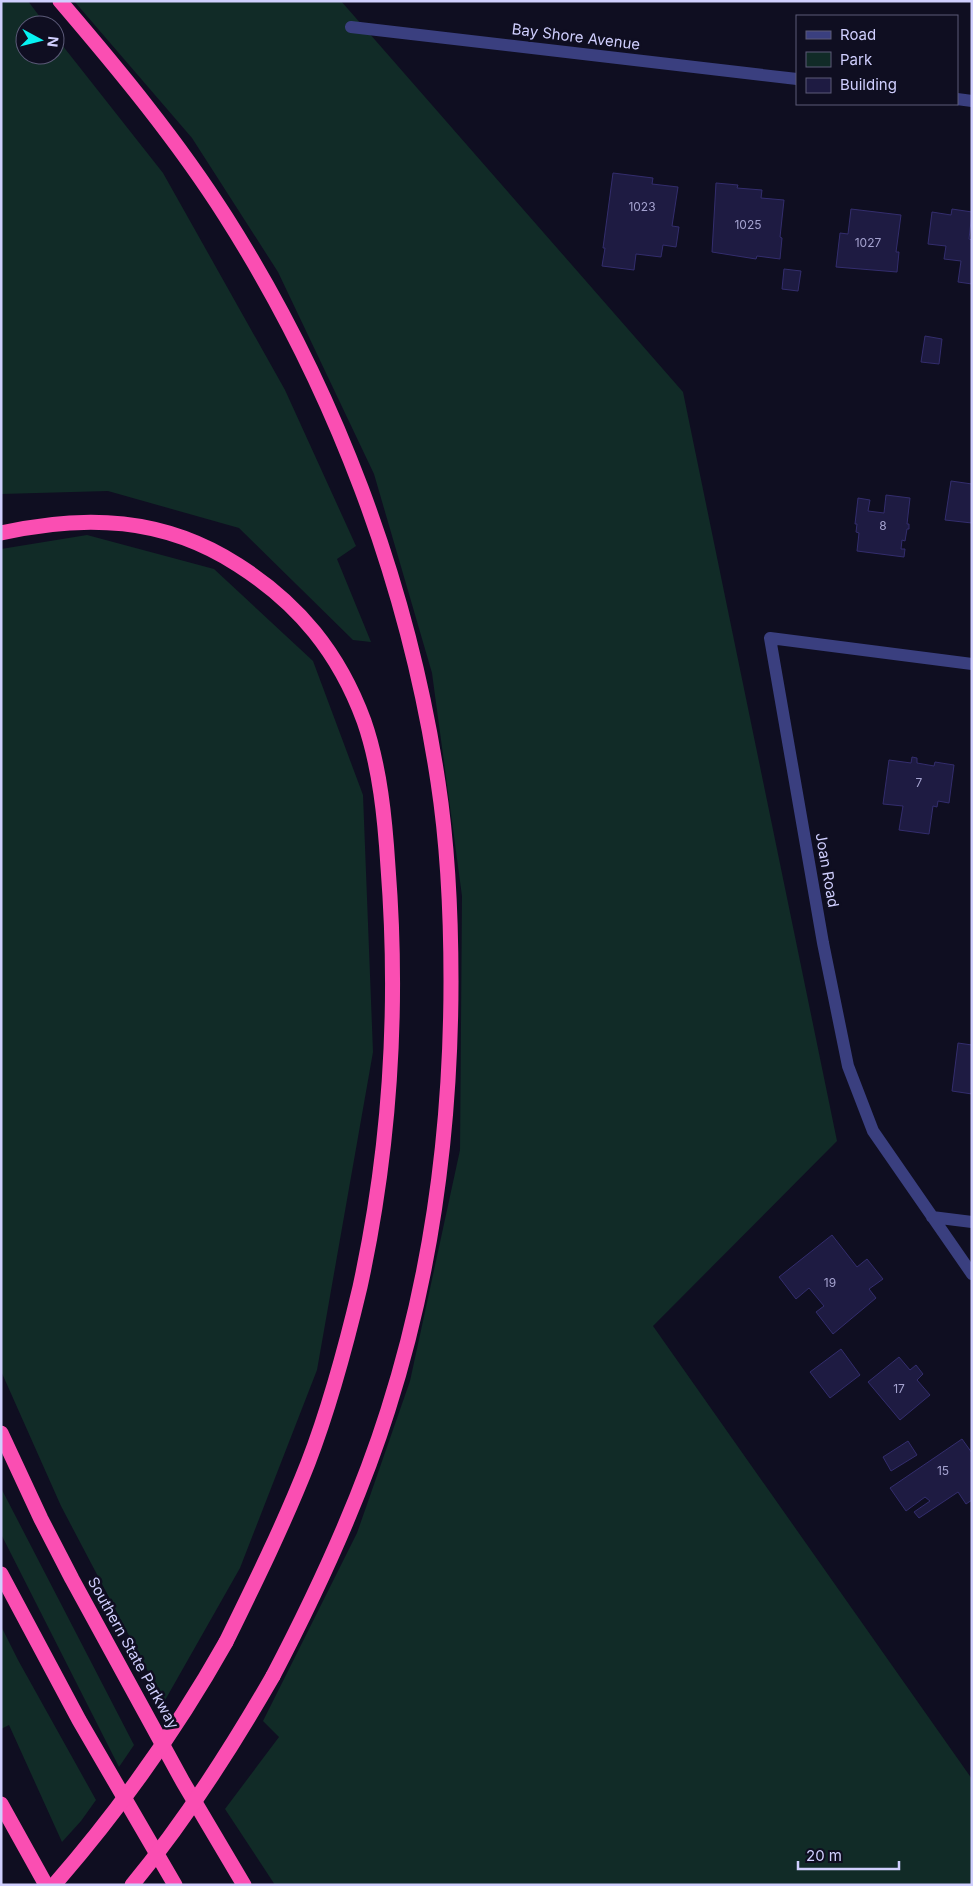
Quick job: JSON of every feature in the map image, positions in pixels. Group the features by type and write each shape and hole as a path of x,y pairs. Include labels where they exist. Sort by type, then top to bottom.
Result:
{"highway":[{"path":"60,1 131,86 195,171 275,300 327,404 368,508 411,646 439,786 450,896 451,1014 449,1078 444,1140 427,1252 404,1354 388,1410 334,1553 274,1676 198,1797 170,1837 132,1885"},
{"path":"1,532 65,521 101,521 138,525 170,533 202,545 260,579 288,602 318,636 333,658 351,691 364,723 374,758 386,841 393,942 393,1000 388,1114 371,1230 343,1354 308,1462 279,1532 226,1642 194,1699 128,1795 54,1885"},
{"name":"Southern State Parkway","path":"1,1433 41,1519 72,1579 183,1782 244,1885"},
{"path":"1,1574 79,1720 175,1885"},
{"path":"1,1804 46,1885"}],"street":[{"name":"Bay Shore Avenue","path":"351,27 796,79"},
{"path":"958,99 972,101"},
{"name":"Joan Road","path":"972,664 770,638 823,943 848,1066 873,1130 972,1274"},
{"path":"932,1218 972,1222"}],"green space":[{"path":"1,1 28,1 38,15 15,15 15,65 65,65 65,49 163,173 285,390 356,546 337,559 371,642 353,640 239,528 108,491 1,494"},
{"path":"74,1 341,1 683,392 837,1141 653,1326 972,1779 972,1885 275,1885 225,1809 279,1737 263,1721 357,1533 410,1381 460,1150 462,896 432,673 374,474 278,272 192,138"},
{"path":"87,535 214,569 313,661 363,795 373,1052 317,1370 240,1568 164,1702 61,1506 1,1371 1,549"},
{"path":"1,1488 134,1745 119,1767 1,1534"},
{"path":"1,1626 96,1800 81,1821 62,1842 9,1725 1,1729"}],"building":[{"path":"613,173 653,178 652,184 678,187 672,226 679,227 676,247 663,245 661,257 636,254 634,270 602,266"},
{"path":"716,183 738,185 737,188 762,190 761,198 784,200 780,259 757,256 756,259 712,252"},
{"path":"851,209 901,215 896,252 899,252 897,272 836,267 840,233 848,234"},
{"path":"952,209 972,212 969,239 972,240 972,284 958,282 961,261 944,259 946,246 928,244 932,212 951,215"},
{"path":"784,269 801,271 798,291 782,289"},
{"path":"925,336 942,339 939,364 921,362"},
{"path":"951,481 972,484 972,523 945,520"},
{"path":"886,495 910,498 907,524 909,524 909,529 907,529 905,541 902,540 901,549 905,549 904,557 857,551 859,533 856,532 857,524 855,524 858,498 870,500 868,511 884,513"},
{"path":"912,757 917,758 917,763 934,766 935,762 954,765 949,803 938,801 937,807 933,806 929,834 899,830 903,806 883,804 889,760 911,763"},
{"path":"958,1043 972,1045 972,1094 952,1091"},
{"path":"832,1235 857,1267 867,1259 883,1279 869,1289 876,1298 833,1334 816,1312 824,1306 809,1288 796,1299 779,1277"},
{"path":"841,1349 860,1375 830,1398 810,1372"},
{"path":"899,1357 910,1370 916,1365 923,1374 917,1380 930,1395 900,1420 868,1382"},
{"path":"962,1439 972,1453 972,1500 966,1504 958,1492 919,1518 914,1512 930,1501 925,1497 906,1511 890,1488"},
{"path":"908,1441 917,1455 891,1471 883,1457"}]}
